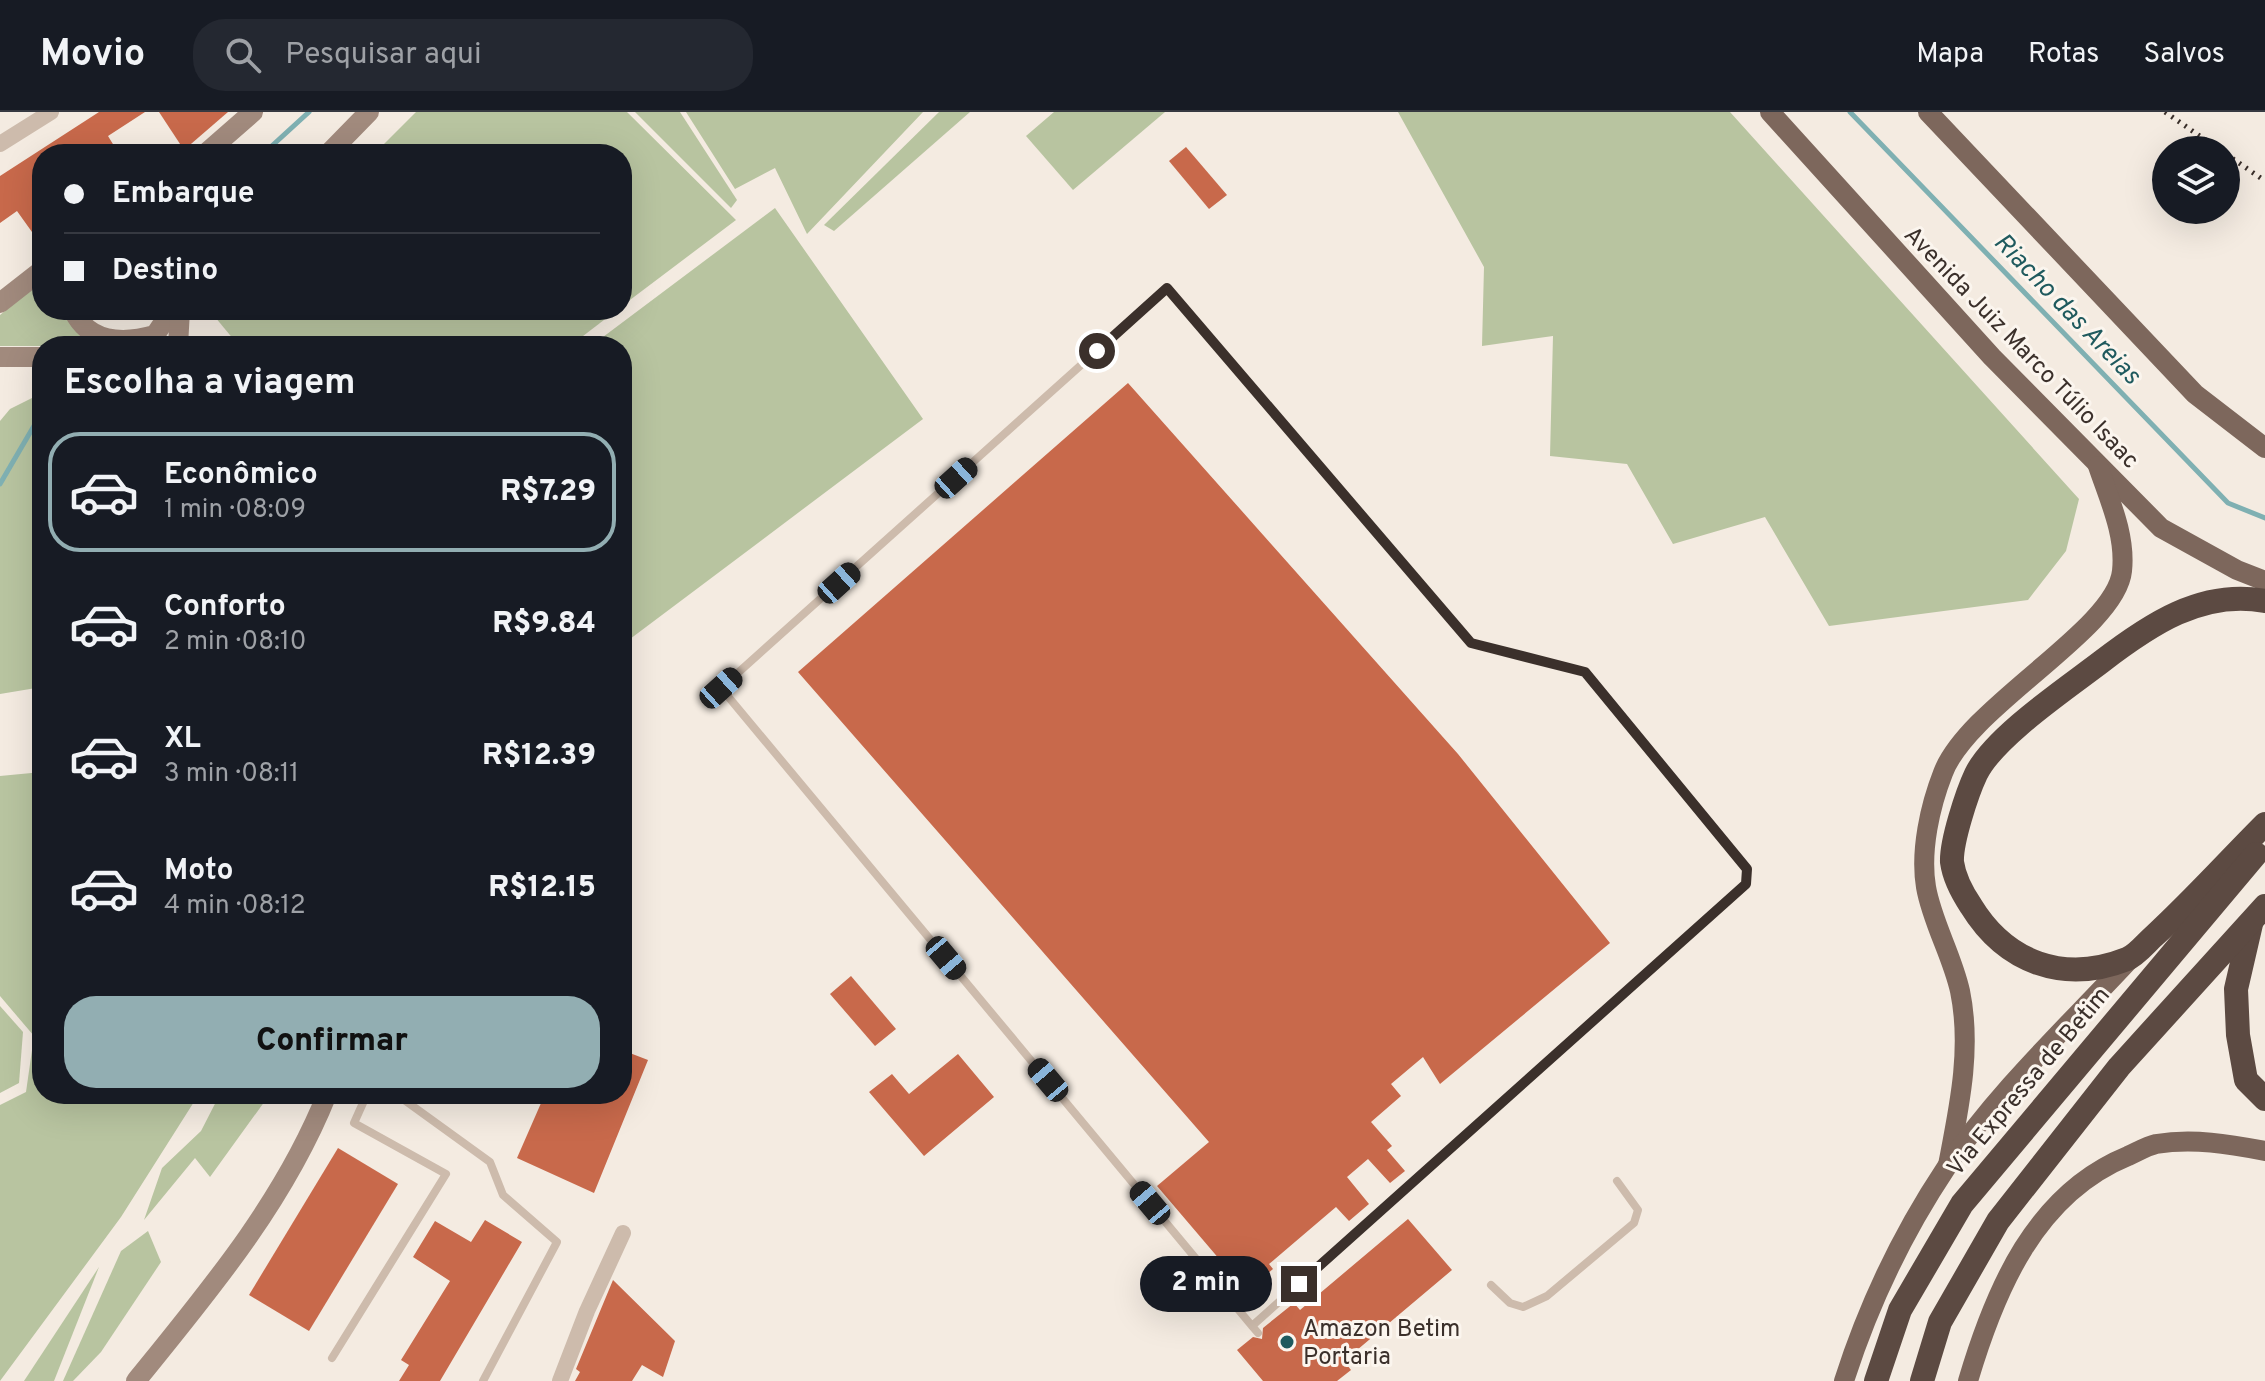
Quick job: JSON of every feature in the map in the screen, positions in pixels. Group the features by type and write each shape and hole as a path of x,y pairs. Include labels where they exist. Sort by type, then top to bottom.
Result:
{"highway":[{"path":"2265,601 2245,597 2204,601 2165,618 2120,647 2043,707 2001,743 1977,772 1958,830 1952,861 1963,893 1979,919 2004,945 2030,962 2058,969 2099,967 2131,958 2265,824"},
{"name":"Via Expressa de Betim","path":"1876,1381 1900,1310 1962,1204 2265,843"},
{"path":"2258,914 2236,989 2238,1035 2246,1080 2265,1099"},
{"path":"1922,1381 1940,1322 1998,1221 2119,1067 2258,914"}],"main road":[{"path":"216,144 253,112"},
{"path":"338,144 369,112"},
{"path":"1928,112 2195,394 2265,448"},
{"name":"Avenida Juiz Marco Túlio Isaac","path":"1773,115 1992,357 2161,528 2237,570 2265,581"},
{"path":"0,303 32,278"},
{"path":"78,320 98,336"},
{"path":"151,336 165,320"},
{"path":"0,357 32,357"},
{"path":"1948,1165 1960,1108 1966,1049 1960,991 1926,886 1926,848 1932,806 1944,770 1965,739 2089,625 2112,597 2122,574 2121,539 2098,466"},
{"path":"1844,1381 1860,1329 1914,1219 1948,1165 2005,1093 2131,958"},
{"path":"136,1381 258,1224 291,1172 322,1104"},
{"path":"1968,1381 1996,1304 2021,1253 2042,1218 2068,1190 2106,1165 2154,1145 2213,1141 2265,1151"}],"street":[{"path":"0,144 51,112"},
{"path":"560,1381 587,1311 623,1233"}],"lane":[{"path":"1167,288 1471,643 1585,672 1747,869 1746,884 1255,1329 721,688 1167,288"},
{"path":"332,1358 446,1174 354,1123 363,1104"},
{"path":"410,1104 490,1162 503,1195 557,1242 483,1381"},
{"path":"1491,1285 1510,1303 1523,1307 1547,1296 1634,1223 1638,1210 1617,1181"}],"green space":[{"path":"416,112 627,112 736,220 632,298 632,144 384,144"},
{"path":"635,112 680,112 737,200 731,208"},
{"path":"686,112 923,112 807,234 775,168 735,189"},
{"path":"939,112 970,112 834,231 824,225"},
{"path":"1054,112 1165,112 1073,190 1026,136"},
{"path":"1398,112 1730,112 2079,499 2066,551 2028,600 1829,626 1765,517 1673,544 1627,464 1550,456 1553,336 1482,346 1484,267"},
{"path":"775,208 923,419 632,637 632,336 604,336 626,320 632,320 632,315"},
{"path":"32,289 32,320 70,320 85,336 32,336 32,346 0,346 0,315"},
{"path":"217,320 604,320 583,336 231,336"},
{"path":"32,398 32,689 0,694 0,421 10,409"},
{"path":"32,773 32,1034 0,996 0,776"},
{"path":"0,1006 23,1032 19,1083 0,1093"},
{"path":"32,1050 32,1104 193,1104 121,1217 0,1381 0,1105 26,1092"},
{"path":"215,1104 263,1104 210,1177 195,1158 144,1220 162,1168 201,1131"},
{"path":"148,1231 161,1262 101,1352 73,1381 63,1381 121,1251"},
{"path":"99,1267 54,1381 24,1381"}],"building":[{"path":"99,112 145,112 108,136 113,144 50,144"},
{"path":"159,112 228,112 191,144 180,144"},
{"path":"1186,147 1227,195 1209,209 1169,161"},
{"path":"32,155 32,232 17,211 0,223 0,176"},
{"path":"1128,383 1458,754 1610,943 1440,1084 1423,1057 1391,1084 1401,1096 1371,1122 1392,1146 1387,1150 1405,1171 1390,1183 1368,1159 1347,1177 1369,1204 1349,1221 1336,1207 1269,1264 1273,1269 1260,1280 1246,1262 1232,1274 1157,1186 1209,1142 798,672"},
{"path":"851,976 896,1029 875,1046 830,994"},
{"path":"632,1054 648,1060 632,1099"},
{"path":"958,1054 994,1097 924,1156 869,1092 892,1074 909,1094"},
{"path":"541,1104 630,1104 594,1193 517,1158"},
{"path":"338,1148 398,1184 309,1331 249,1295"},
{"path":"1408,1219 1452,1270 1344,1361 1351,1370 1337,1381 1263,1381 1237,1350 1253,1337 1262,1339 1263,1328 1294,1303 1300,1310"},
{"path":"485,1220 522,1242 440,1381 399,1381 409,1365 401,1360 450,1281 413,1257 435,1221 471,1242"},
{"path":"613,1280 675,1341 663,1377 642,1365 632,1381 575,1381 580,1372 576,1369"}],"waterway":[{"path":"274,144 309,112"},
{"name":"Riacho das Areias","path":"1850,112 2228,503 2265,518"},
{"path":"0,484 32,429"}],"railway":[{"path":"2165,112 2200,136"},
{"path":"2240,164 2265,181"}],"place":[{"name":"Amazon Betim Portaria","path":"1287,1342"}],"route":[{"path":"1097,351 1167,288 1471,643 1585,672 1747,869 1746,884 1299,1284"}]}
